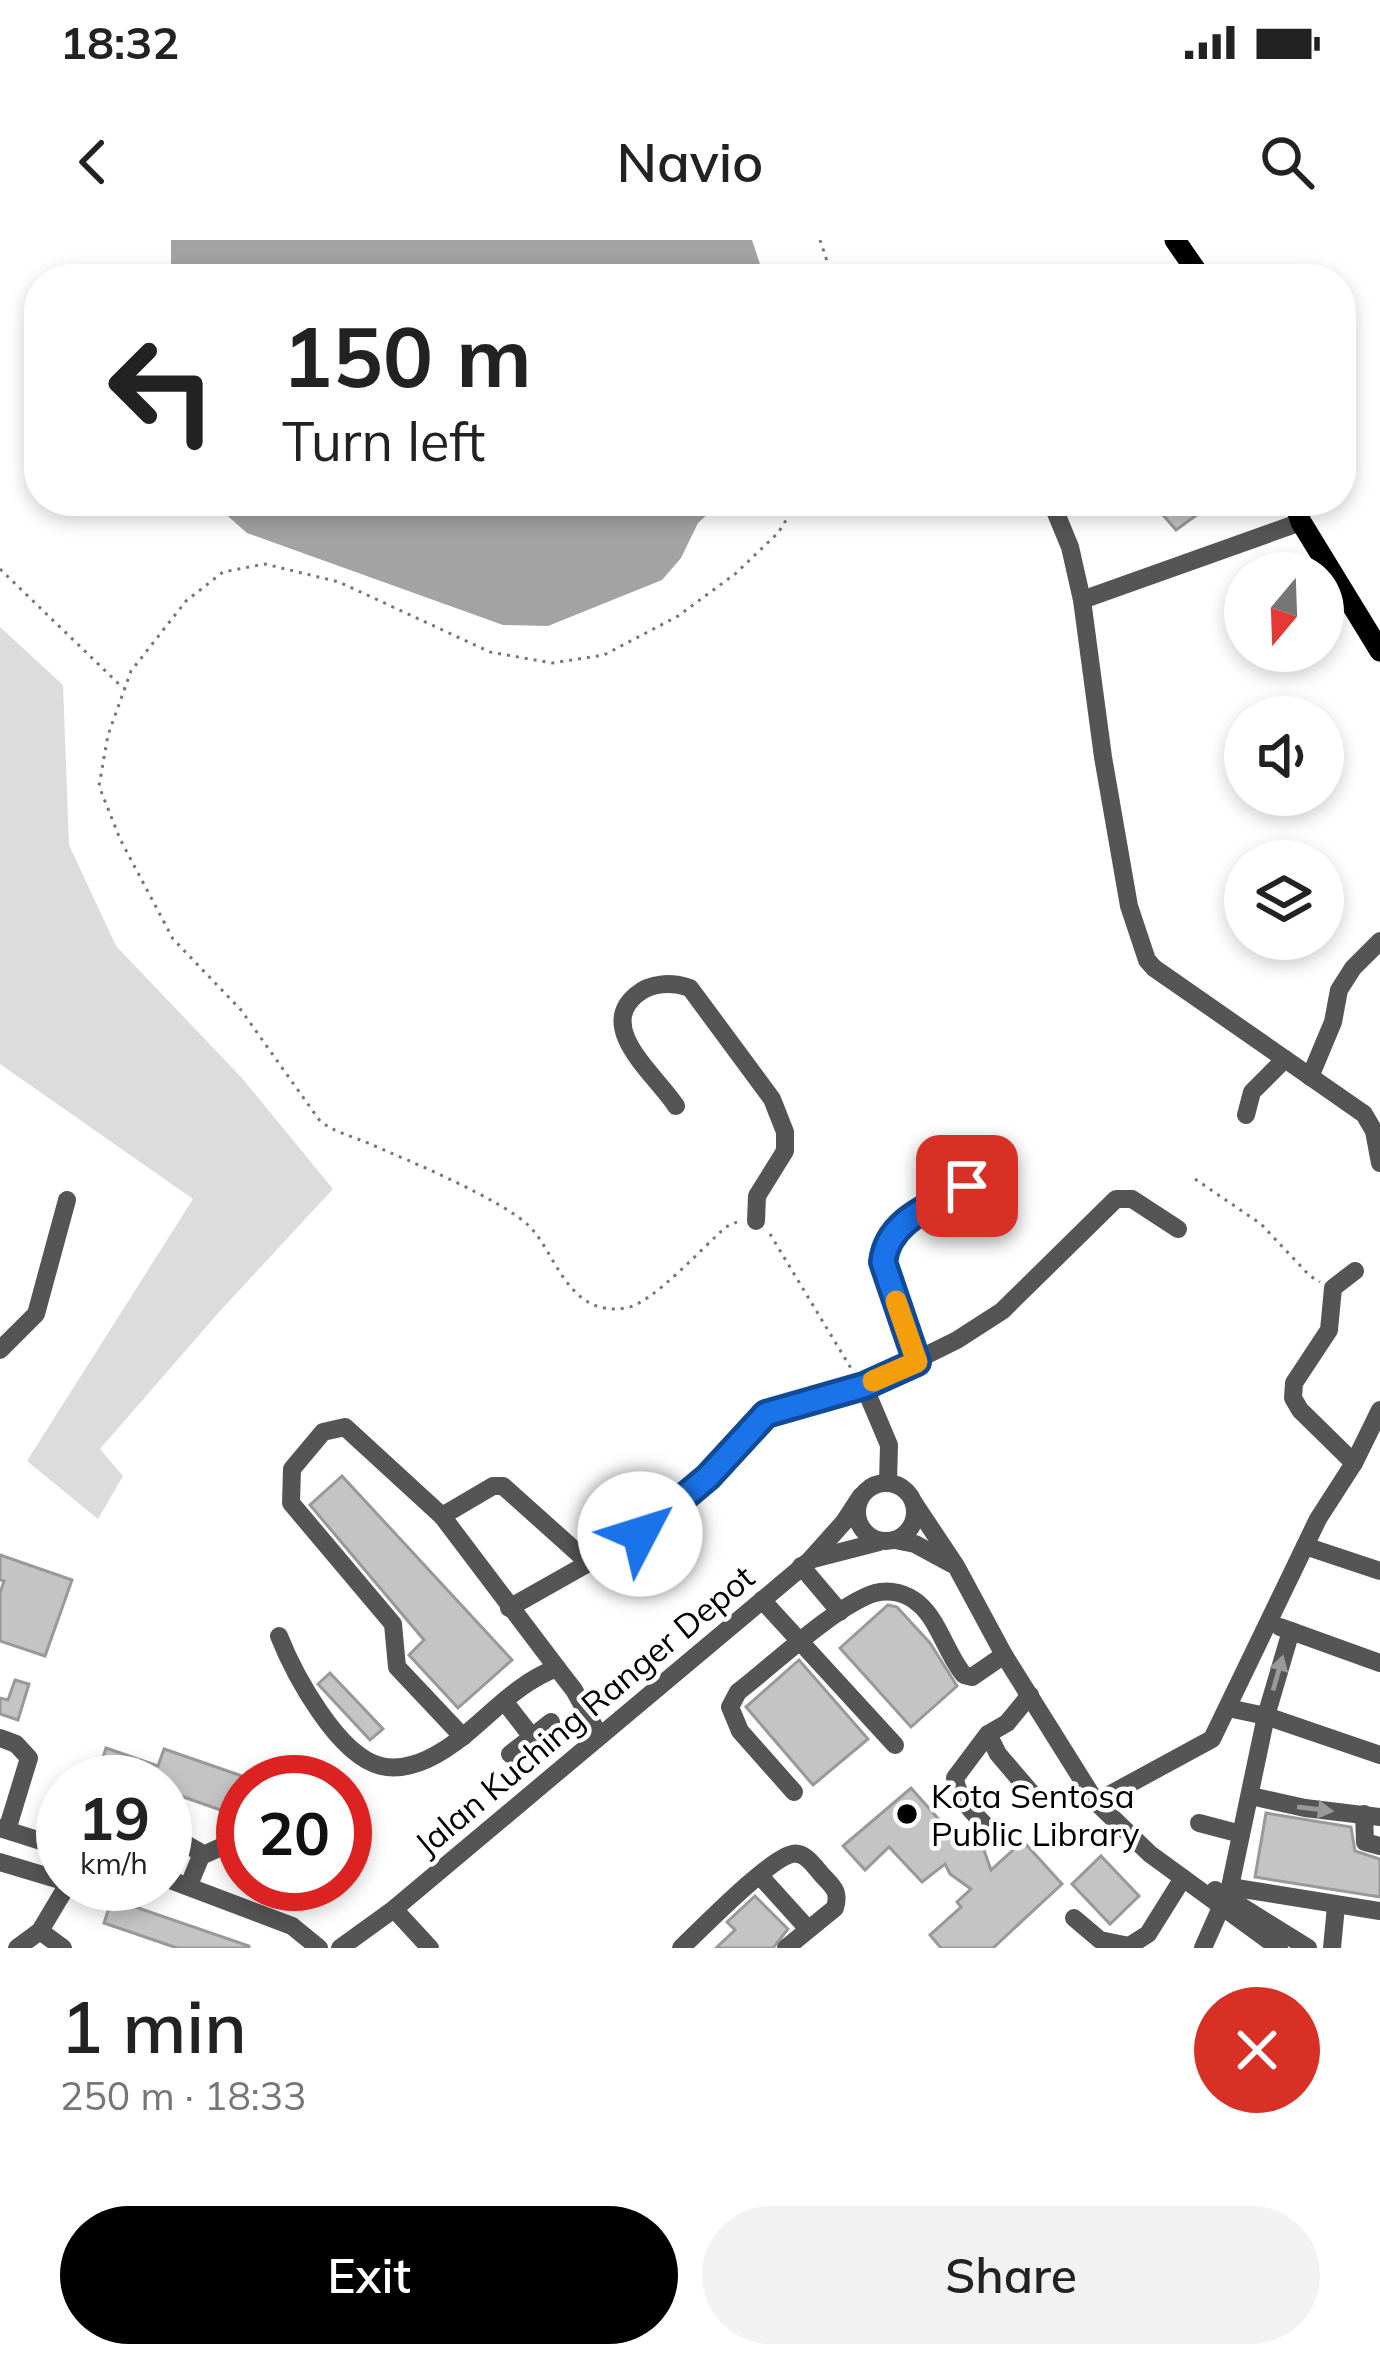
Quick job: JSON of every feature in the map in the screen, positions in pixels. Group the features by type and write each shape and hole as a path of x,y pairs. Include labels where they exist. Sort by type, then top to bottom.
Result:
{"main road":[{"path":"1300,516 1380,651"}],"street":[{"path":"1058,516 1082,599 1119,856 1147,960 1364,1114 1374,1131 1380,1162"},
{"path":"1082,599 1288,516"},
{"path":"1310,1077 1333,1022 1339,990 1380,941"},
{"path":"676,1106 626,1043 621,1017 631,999 646,987 674,983 690,988 772,1099 785,1132 784,1151 757,1196 756,1221"},
{"path":"1246,1115 1252,1092 1285,1059"},
{"path":"917,1362 883,1262 889,1237 900,1224 1001,1168"},
{"path":"509,1608 640,1534 708,1477 766,1414 864,1386 917,1362 1002,1311 1116,1199 1132,1199 1178,1228"},
{"path":"0,1350 36,1314 67,1200"},
{"path":"1354,1463 1293,1398 1294,1383 1329,1330 1333,1288 1355,1271"},
{"path":"864,1386 889,1445 888,1483"},
{"path":"1096,1802 1211,1739 1305,1546 1380,1410"},
{"path":"463,1736 397,1667 394,1624 291,1503 292,1469 322,1432 333,1426 345,1427 442,1516 574,1690 599,1735"},
{"path":"956,1566 915,1544 888,1540 860,1527 857,1514 862,1496 876,1484 888,1483 902,1488 914,1503 956,1566 1004,1655 1096,1802 1150,1854 1183,1878 1226,1897 1308,1948"},
{"path":"442,1516 493,1486 503,1486 589,1563"},
{"name":"Jalan Kuching Ranger Depot","path":"340,1948 394,1910 805,1563 862,1496"},
{"path":"840,1612 805,1563 909,1530 914,1503"},
{"path":"1305,1546 1380,1570"},
{"path":"794,1792 740,1731 730,1707 738,1693 840,1612 870,1594 889,1591 921,1605 964,1675 971,1677 1004,1655"},
{"path":"762,1600 895,1745"},
{"path":"1270,1624 1380,1663"},
{"path":"1203,1948 1226,1897 1265,1716 1291,1631"},
{"path":"279,1636 310,1699 364,1760 383,1767 421,1762 463,1736 542,1673 556,1668"},
{"path":"995,1836 961,1798 955,1778 988,1734 1007,1723 1030,1695"},
{"path":"504,1701 532,1737"},
{"path":"1228,1708 1380,1756"},
{"path":"510,1754 551,1722"},
{"path":"988,1734 998,1754 1040,1803"},
{"path":"0,1738 16,1744 28,1758 4,1829 36,1839"},
{"path":"1251,1796 1372,1815 1365,1842 1380,1846"},
{"path":"1199,1823 1241,1834"},
{"path":"192,1844 200,1856 192,1880"},
{"path":"200,1856 216,1849"},
{"path":"681,1948 760,1876 796,1853 805,1856 837,1890 835,1908 786,1948"},
{"path":"0,1862 36,1873"},
{"path":"760,1876 808,1929"},
{"path":"1074,1918 1100,1940 1129,1946 1148,1934 1183,1878"},
{"path":"192,1887 292,1926 319,1948"},
{"path":"1226,1897 1290,1894 1380,1911"},
{"path":"1226,1897 1279,1948"},
{"path":"1332,1948 1336,1906"},
{"path":"394,1910 430,1948"},
{"path":"17,1948 40,1931 51,1911"},
{"path":"40,1931 63,1948"}],"path":[{"path":"789,516 778,533 735,574 678,616 604,655 552,663 490,652 339,582 265,564 223,572 186,601 131,671 108,735 99,786 120,839 173,939 241,1010 320,1121 500,1206 530,1226 556,1272 588,1301 607,1308 638,1304 726,1227 756,1221 767,1230 864,1386"},
{"path":"0,569 125,689"},
{"path":"1195,1179 1261,1224 1310,1276 1333,1288"}],"shaded area":[{"path":"171,240 752,240 760,264 171,264"},
{"path":"228,516 706,516 662,580 548,626 503,625 247,533"},
{"path":"0,627 63,685 69,845 116,946 241,1077 333,1189 100,1449 123,1476 98,1519 27,1461 193,1199 0,1064"}],"building":[{"path":"1164,516 1195,516 1176,530"},
{"path":"342,1476 512,1660 458,1708 409,1655 424,1640 310,1505"},
{"path":"0,1555 72,1580 45,1656 0,1641 4,1581 0,1580"},
{"path":"888,1605 897,1607 930,1643 957,1686 911,1727 840,1648"},
{"path":"799,1660 868,1739 813,1785 746,1707"},
{"path":"330,1673 383,1729 370,1740 318,1684"},
{"path":"15,1680 29,1684 18,1720 0,1714 0,1698 8,1700"},
{"path":"192,1759 216,1767 216,1808 192,1800"},
{"path":"911,1788 959,1842 969,1840 984,1850 991,1870 1023,1841 1062,1884 993,1948 941,1948 930,1935 961,1907 957,1902 971,1889 950,1874 945,1864 922,1882 889,1847 865,1870 843,1846"},
{"path":"1266,1813 1351,1827 1355,1851 1380,1859 1380,1897 1255,1877"},
{"path":"1101,1856 1139,1896 1110,1924 1072,1884"},
{"path":"755,1896 788,1929 773,1948 716,1948 735,1930 727,1922"},
{"path":"108,1911 147,1911 249,1948 177,1948 104,1923"}],"slow traffic":[{"path":"873,1381 917,1362 896,1301"}],"place":[{"name":"Kota Sentosa Public Library","path":"907,1814"}],"route":[{"path":"640,1534 708,1477 766,1414 864,1386 917,1362 883,1262 884,1249 900,1224 967,1186"}]}
